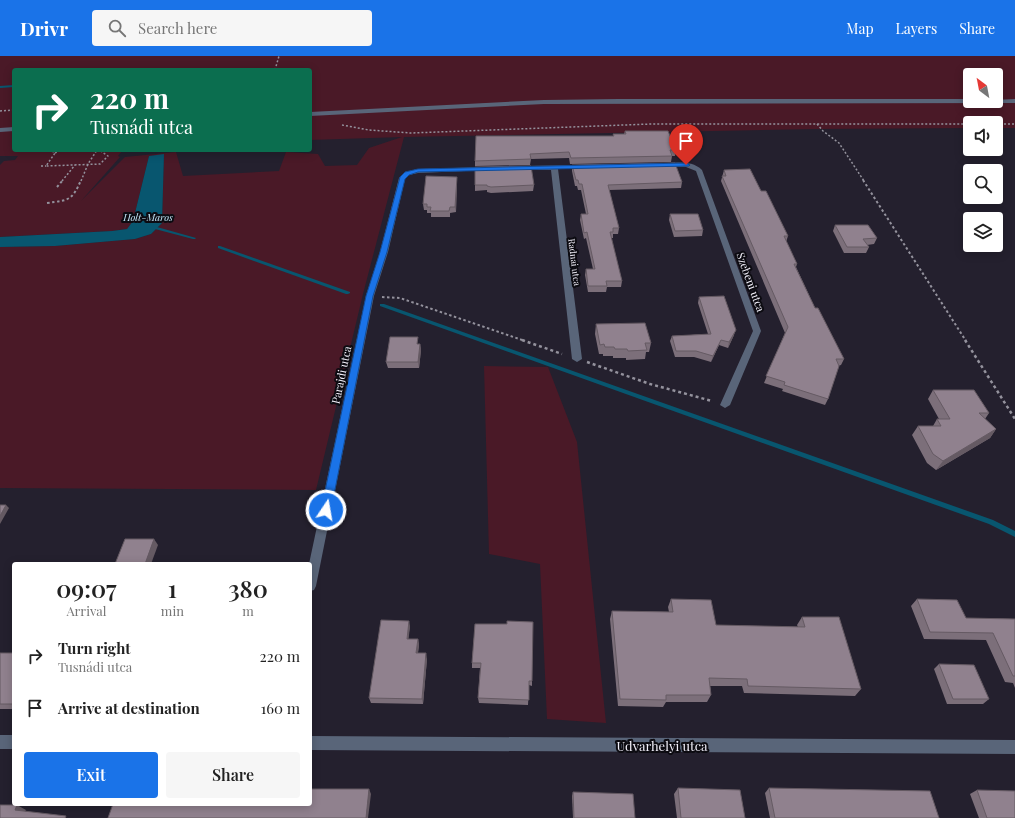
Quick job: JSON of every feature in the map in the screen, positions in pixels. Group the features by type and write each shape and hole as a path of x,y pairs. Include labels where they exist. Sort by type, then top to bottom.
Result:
{"street":[{"path":"312,114 544,102 1015,101"},
{"path":"0,130 12,130"},
{"name":"Szebeni utca","path":"655,166 686,165 699,170 757,330 726,405"},
{"path":"514,168 593,167"},
{"name":"Radnai utca","path":"554,168 577,359"},
{"name":"Parajdi utca","path":"312,576 370,296 384,252 402,178 407,173 418,171 498,169"},
{"path":"0,742 12,742"},
{"name":"Udvarhelyi utca","path":"312,743 1015,747"}],"path":[{"path":"276,68 279,56"},
{"path":"0,111 12,110"},
{"path":"339,124 369,130 411,133 651,124 963,124"},
{"path":"817,124 824,134 839,144 850,159 1015,419"},
{"path":"1003,124 1015,124"},
{"path":"47,203 66,200 75,194 88,164 97,152"},
{"path":"41,166 100,164 108,156 101,152"},
{"path":"46,166 55,153"},
{"path":"57,187 76,165"},
{"path":"370,296 400,298 650,384 726,405"}],"shaded area":[{"path":"0,56 1015,56 1015,128 1003,128 1003,116 963,116 963,128 815,129 404,137 363,294 316,490 0,488 0,247 55,246 135,239 151,234 162,223 164,155 149,156 133,221 127,229 0,237 0,165 4,161 15,160 18,156 0,156"},
{"path":"484,366 548,367 577,442 606,723 547,719 540,564 489,554"}],"water":[{"name":"Holt-Maros","path":"164,154 162,223 151,234 135,239 55,246 0,247 0,237 127,229 133,221 149,156"}],"building":[{"path":"625,131 668,131 676,150 670,150 672,156 571,158 569,152 530,154 531,159 475,161 476,136 614,136 613,134 626,134"},
{"path":"675,163 682,182 608,185 619,228 613,228 613,232 610,232 622,281 606,281 607,286 588,286 586,269 595,269 587,232 584,233 581,214 588,214 582,184 579,184 578,180 576,180 572,165"},
{"path":"531,166 534,185 491,187 487,185 475,185 475,167"},
{"path":"750,169 761,191 766,191 788,236 784,236 797,264 794,264 815,308 818,308 844,359 836,359 839,366 828,399 784,385 785,382 766,376 788,327 722,176 726,176 724,170"},
{"path":"426,176 457,177 455,207 450,207 449,211 430,211 431,207 427,207 427,204 423,204"},
{"path":"670,214 698,214 703,230 675,231"},
{"path":"835,225 868,225 877,238 863,239 869,247 847,247"},
{"path":"724,296 736,330 729,342 721,340 713,356 696,351 676,351 672,336 711,334 699,297"},
{"path":"645,323 651,343 645,343 647,350 628,351 627,349 605,347 604,344 600,345 596,324"},
{"path":"390,337 418,337 417,344 420,344 418,362 386,362"},
{"path":"933,390 974,390 989,413 979,413 996,429 943,461 933,454 918,426 941,426 937,419 950,419"},
{"path":"0,505 6,505 0,516"},
{"path":"125,539 154,539 146,562 116,562"},
{"path":"671,599 711,600 716,625 805,627 802,617 839,617 861,689 748,686 747,679 709,678 711,695 666,695 666,700 620,699 612,611 673,612"},
{"path":"917,599 957,600 966,618 1015,619 1015,676 1013,676 993,633 930,632"},
{"path":"381,620 409,621 407,639 418,639 416,653 426,653 422,699 369,698"},
{"path":"507,621 533,622 532,681 529,681 529,700 478,698 481,663 472,663 475,624 507,624"},
{"path":"0,653 12,653 12,704 0,704"},
{"path":"939,664 974,665 989,699 953,699"},
{"path":"678,788 740,790 745,818 681,818"},
{"path":"769,788 930,791 939,818 775,818"},
{"path":"312,789 369,789 366,818 108,818 112,806 312,806"},
{"path":"977,790 1015,791 1015,818 987,818"},
{"path":"573,792 633,794 635,818 574,818"},
{"path":"0,805 17,806 15,810 66,816 65,818 0,818"}],"waterway":[{"path":"0,87 12,86"},
{"path":"156,228 194,238"},
{"path":"219,247 348,293"},
{"path":"382,305 991,522 1015,534"}],"route":[{"path":"326,510 370,296 384,252 402,178 407,173 418,171 686,165"}]}
